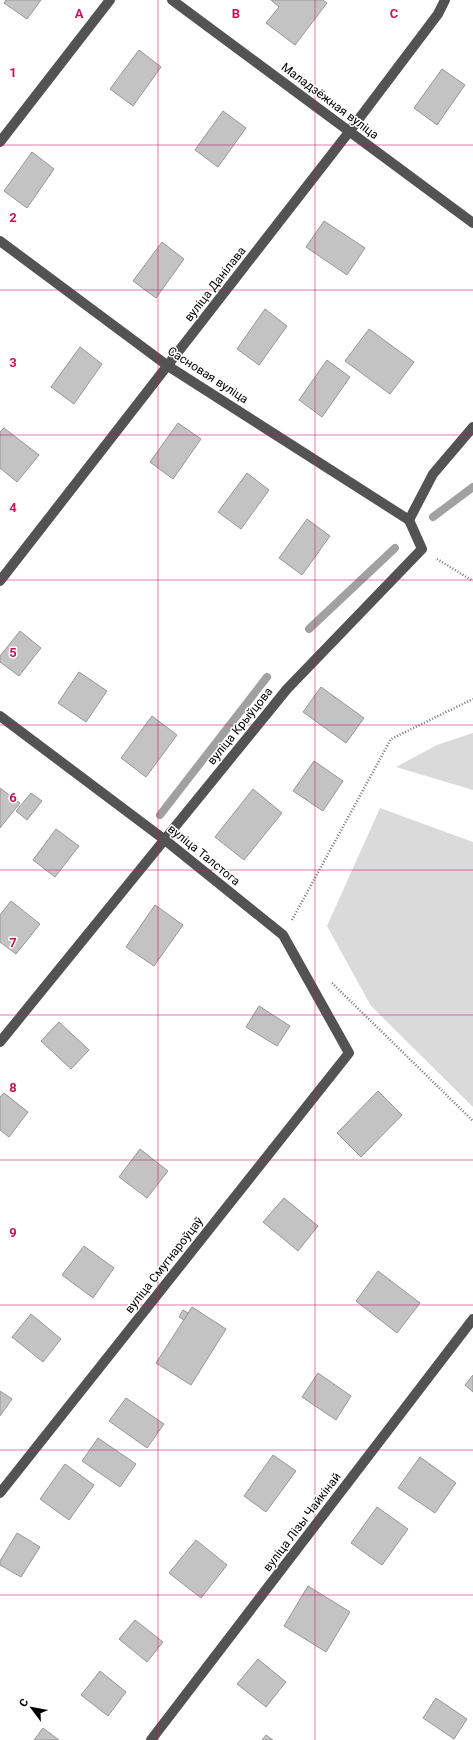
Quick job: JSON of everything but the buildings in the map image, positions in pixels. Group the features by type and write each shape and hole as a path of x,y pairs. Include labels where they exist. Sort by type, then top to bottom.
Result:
{"street":[{"path":"0,142 110,0"},
{"name":"Маладзёжная вуліца","path":"172,0 473,222"},
{"name":"вуліца Данілава","path":"0,581 349,132 438,14 445,0"},
{"name":"Сасновая вуліца","path":"0,241 168,366 410,520"},
{"path":"422,549 410,520 433,474 473,427"},
{"name":"вуліца Крыўцова","path":"0,1042 287,689 422,549"},
{"name":"вуліца Талстога","path":"0,716 165,840 283,935 348,1053"},
{"name":"вуліца Смугнароўцаў","path":"0,1493 348,1053"},
{"name":"вуліца Лізы Чайкінай","path":"151,1740 473,1319"}],"path":[{"path":"422,549 473,581"},
{"path":"283,935 391,739 473,699"},
{"path":"328,979 473,1121"}],"shaded area":[{"path":"473,733 473,790 396,767 437,745"},
{"path":"380,808 473,842 473,1107 371,1006 327,926"}],"waterway":[{"path":"433,517 473,487"},
{"path":"309,629 395,548"},
{"path":"160,815 267,677"}]}
